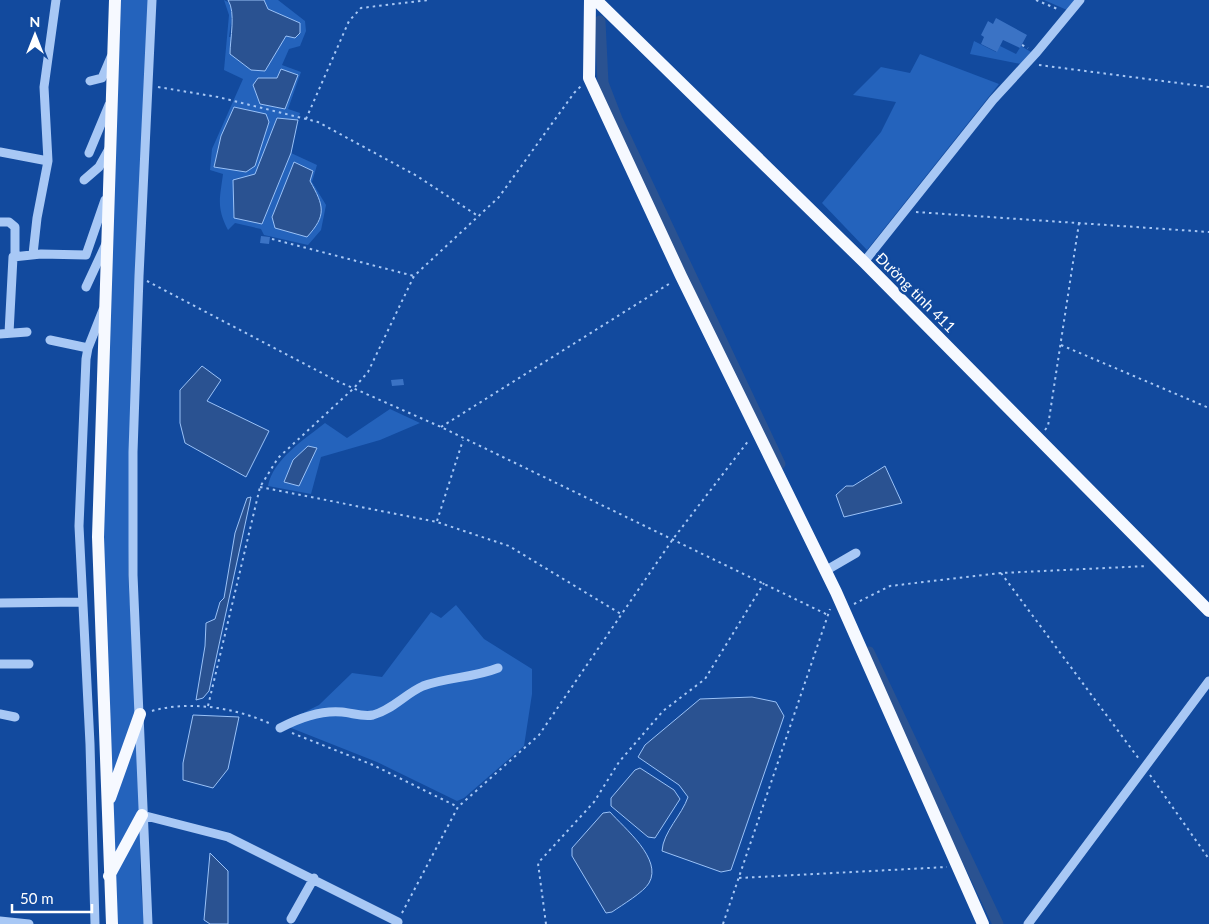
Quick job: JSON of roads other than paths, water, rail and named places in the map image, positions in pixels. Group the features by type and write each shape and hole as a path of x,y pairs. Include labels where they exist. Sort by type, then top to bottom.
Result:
{"main road":[{"path":"112,924 98,537 115,0"},
{"path":"590,0 589,78 681,276 826,570 983,924"},
{"name":"Đường tỉnh 411","path":"596,0 864,262 1209,611"},
{"path":"107,805 140,714"},
{"path":"109,876 142,815"}],"street":[{"path":"33,254 37,218 48,161 44,87 56,0"},
{"path":"148,924 133,575 133,452 152,0"},
{"path":"864,262 993,100 1070,14 1080,0"},
{"path":"90,82 102,78 114,50"},
{"path":"89,153 112,98"},
{"path":"84,180 99,167 110,146"},
{"path":"0,152 48,161"},
{"path":"15,255 86,256 109,188"},
{"path":"0,222 9,222 15,227 15,255 11,259 5,334 27,332"},
{"path":"86,287 108,242"},
{"path":"95,924 90,744 81,602 79,526 88,348 105,305"},
{"path":"50,340 88,348"},
{"path":"826,570 856,553"},
{"path":"0,603 81,602"},
{"path":"0,664 29,664"},
{"path":"280,728 300,718 329,712 364,716 375,714 395,705 424,686 484,674 498,668"},
{"path":"1028,924 1209,681"},
{"path":"0,714 15,717"},
{"path":"142,815 228,837 314,878 398,922"},
{"path":"291,919 314,878"},
{"path":"0,921 29,924"}],"waterway":[{"path":"600,21 603,83 617,119 780,464"},
{"path":"869,652 998,924"}]}
